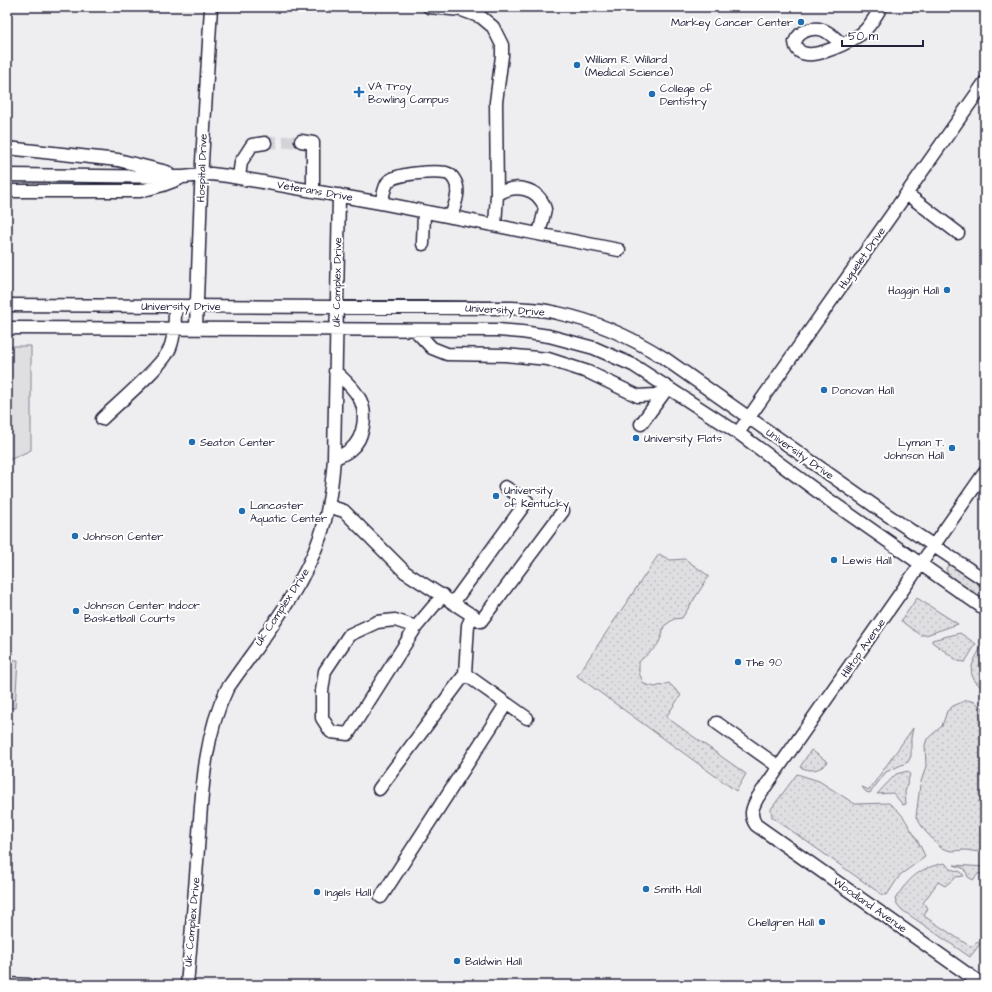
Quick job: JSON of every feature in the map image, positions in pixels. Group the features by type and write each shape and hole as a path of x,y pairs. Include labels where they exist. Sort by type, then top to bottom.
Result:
{"street":[{"name":"Hospital Drive","path":"196,328 201,175 211,7"},
{"path":"429,7 462,10 481,17 493,26 502,45 496,102 497,195 495,226"},
{"path":"842,44 861,34 872,23 881,7"},
{"name":"Huguelet Drive","path":"738,433 985,82"},
{"path":"301,141 313,143 313,190"},
{"path":"239,178 241,162 252,145 265,143"},
{"path":"7,148 118,160 183,177"},
{"path":"382,203 386,186 392,179 405,175 445,173 454,179 457,186 457,196 451,217"},
{"name":"Veterans Drive","path":"7,175 183,177 201,175 239,178 382,203 619,250"},
{"path":"7,191 140,191 163,185 183,177"},
{"path":"497,195 503,191 517,187 528,190 538,196 544,205 545,214 539,234"},
{"path":"907,194 958,233"},
{"name":"Uk Complex Drive","path":"187,985 203,785 210,742 220,705 227,689 290,598 309,566 321,536 328,506 334,459 335,330 339,195"},
{"path":"423,244 424,212"},
{"name":"University Drive","path":"7,305 512,308 556,312 581,319 608,328 642,344 985,580"},
{"path":"102,419 158,364 169,350 175,328 175,306"},
{"name":"University Drive","path":"7,328 498,330 549,336 601,350 633,365 667,389 738,433 985,610"},
{"path":"415,330 432,348 447,354 505,355 548,359 588,372 638,396 655,395 667,389"},
{"path":"334,459 351,450 357,442 362,429 364,413 359,397 335,371"},
{"path":"641,424 667,389"},
{"name":"Hilltop Avenue","path":"756,825 752,816 753,806 985,472"},
{"path":"453,602 527,501 505,487"},
{"path":"328,506 344,511 405,572 482,621 563,512"},
{"path":"416,627 395,620 377,622 349,635 325,671 322,691 322,718 331,732 348,734 416,627 443,595"},
{"path":"378,789 465,674 468,625 473,615"},
{"path":"465,674 527,718"},
{"path":"381,897 506,704"},
{"path":"717,723 779,767"},
{"name":"Woodland Avenue","path":"756,825 983,985"},
{"path":"7,984 29,985"}],"shaded area":[{"name":"University of Kentucky","path":"7,7 985,7 985,985 7,985"},
{"path":"7,346 31,346 31,450 7,461"},
{"path":"659,554 670,560 685,559 709,576 682,618 674,619 664,626 660,640 656,647 639,662 639,673 644,684 655,687 669,683 681,695 666,717 746,774 736,791 577,676"},
{"path":"952,563 985,584 985,604 948,576 946,568"},
{"path":"917,598 958,624 926,635 920,635 901,621"},
{"path":"960,633 976,644 965,662 958,661 932,642 932,640"},
{"path":"981,647 985,669 985,690 974,680 971,670 974,660"},
{"path":"7,660 18,660 15,708 7,708"},
{"path":"967,700 975,702 985,710 985,853 966,850 951,851 941,848 925,831 916,817 920,785 926,766 925,745 927,739 942,726 947,711 953,706"},
{"path":"913,728 911,738 911,756 908,762 886,772 870,793 866,792 862,787 869,790"},
{"path":"811,750 828,762 815,770 808,770 800,767"},
{"path":"908,771 910,774 905,792 906,804 903,805 893,793 877,794 896,774"},
{"path":"797,774 819,781 855,804 889,803 903,817 925,857 900,875 887,895 881,894 772,817 771,809"},
{"path":"945,863 950,869 961,872 964,876 956,877 945,886 938,882 923,903 928,908 924,916 971,947 978,942 980,944 970,957 902,910 895,899 905,885 916,875 928,868"},
{"path":"954,865 985,867 985,878 979,873 973,880 968,877 965,869"}],"tunnel":[{"path":"265,143 301,141"}],"place":[{"name":"Markey Cancer Center","path":"801,22"},
{"name":"William R. Willard (Medical Science)","path":"577,65"},
{"name":"VA Troy Bowling Campus","path":"359,92"},
{"name":"College of Dentistry","path":"652,94"},
{"name":"Haggin Hall","path":"947,290"},
{"name":"Donovan Hall","path":"824,390"},
{"name":"University Flats","path":"636,438"},
{"name":"Seaton Center","path":"192,442"},
{"name":"Lyman T. Johnson Hall","path":"952,448"},
{"name":"University of Kentucky","path":"496,496"},
{"name":"Lancaster Aquatic Center","path":"242,511"},
{"name":"Johnson Center","path":"75,536"},
{"name":"Lewis Hall","path":"834,560"},
{"name":"Johnson Center Indoor Basketball Courts","path":"76,611"},
{"name":"The 90","path":"738,662"},
{"name":"Smith Hall","path":"646,889"},
{"name":"Ingels Hall","path":"317,892"},
{"name":"Chellgren Hall","path":"822,922"},
{"name":"Baldwin Hall","path":"457,961"}]}
